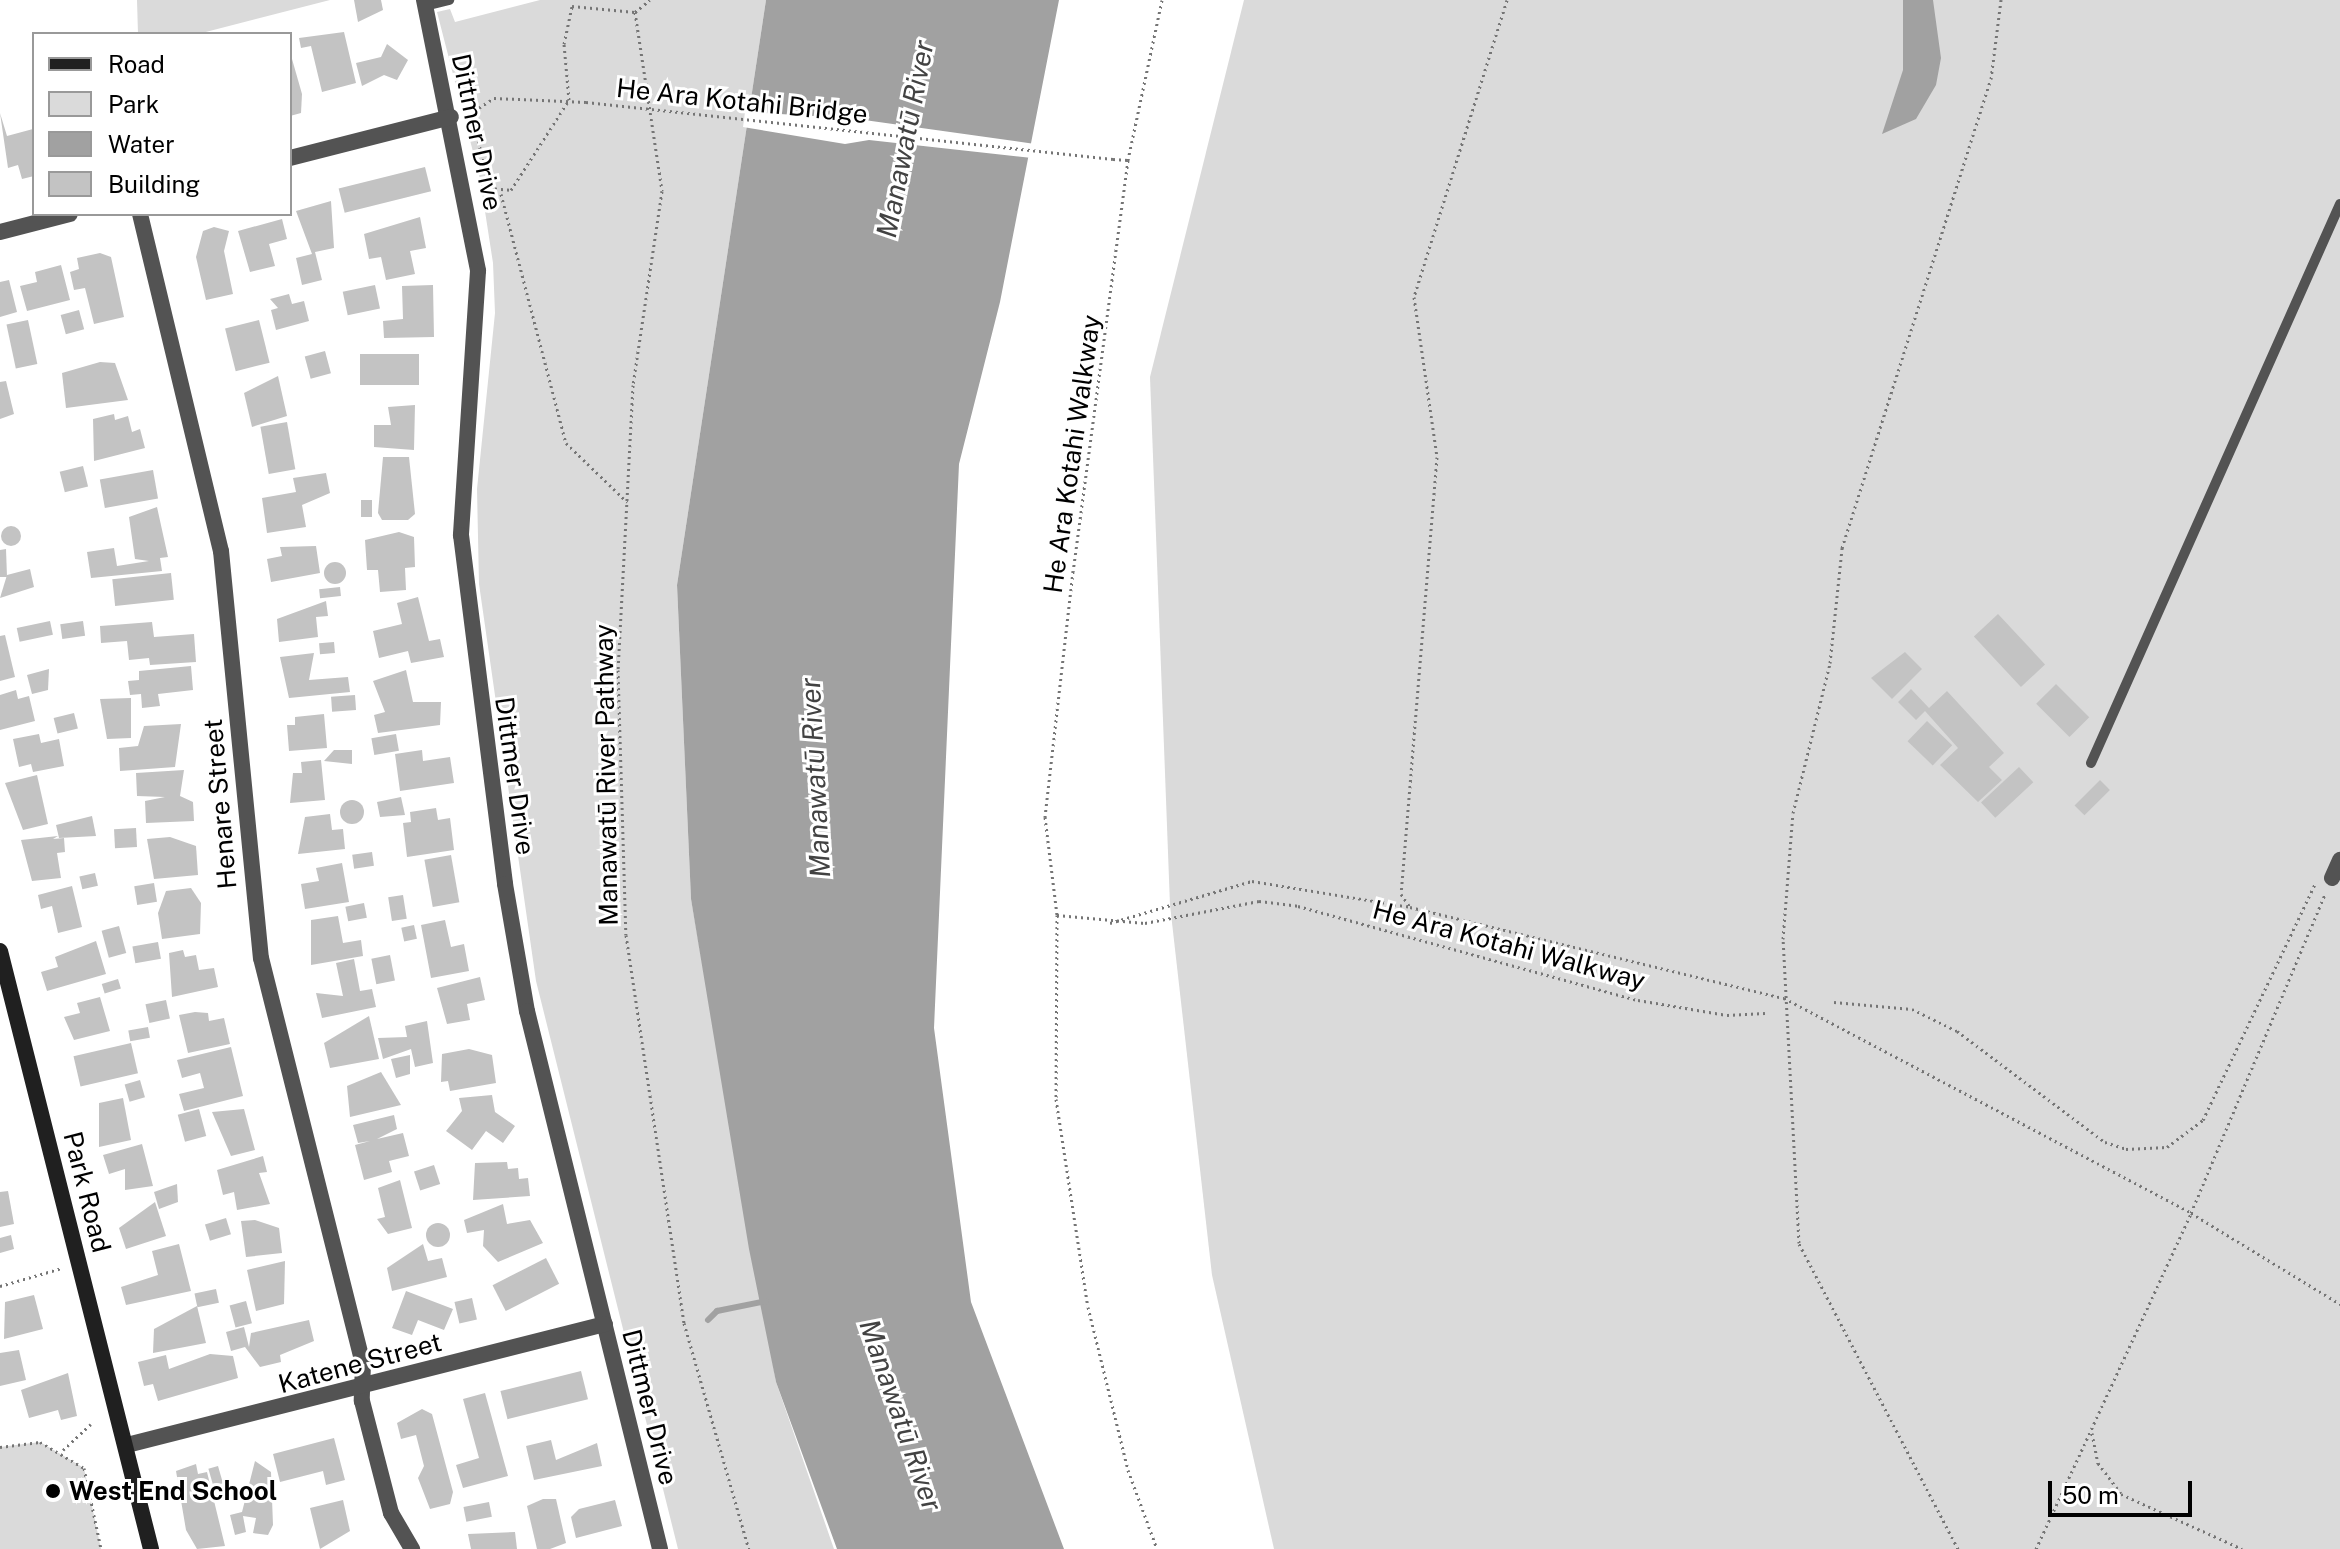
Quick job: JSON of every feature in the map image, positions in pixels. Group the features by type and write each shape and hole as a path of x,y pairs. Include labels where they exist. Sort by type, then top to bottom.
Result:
{"main road":[{"name":"Park Road","path":"0,951 151,1549"}],"street":[{"name":"Dittmer Drive","path":"424,3 451,117 478,271 462,484 463,585 527,1011 660,1549"},
{"path":"292,157 451,117"},
{"path":"0,232 62,216"},
{"name":"Henare Street","path":"140,216 221,551 261,958 391,1513 412,1549"},
{"path":"2332,878 2340,860"},
{"name":"Katene Street","path":"127,1445 605,1324"}],"lane":[{"path":"424,3 449,0"},
{"path":"2091,763 2340,204"}],"path":[{"path":"501,194 523,178 569,100 564,44 572,6 635,12 650,0"},
{"name":"He Ara Kotahi Walkway","path":"1157,1549 1128,1470 1085,1293 1056,1099 1057,915 1045,817 1128,160 1162,0"},
{"path":"1410,907 1401,894 1437,457 1414,297 1507,0"},
{"path":"1958,1549 1799,1243 1784,998 1790,834 1830,663 1842,548 1986,94 2001,0"},
{"name":"Manawatū River Pathway","path":"635,12 662,191 633,385 618,670 628,949 684,1323 749,1549"},
{"name":"He Ara Kotahi Bridge","path":"451,117 472,112 494,98 569,100 1128,160"},
{"path":"472,112 489,188 501,194 566,443 627,502"},
{"path":"1834,1002 1912,1009 1957,1031 2105,1142 2126,1149 2167,1147 2203,1120 2317,879 2332,878 2191,1213 2036,1549"},
{"path":"1106,924 1252,881 1410,907 1784,998 2191,1213 2340,1304"},
{"name":"He Ara Kotahi Walkway","path":"1057,915 1106,924 1259,901 1286,904 1638,1000 1727,1015 1765,1013"},
{"path":"0,1286 81,1263"},
{"path":"63,1450 91,1424"},
{"path":"2092,1432 2098,1463 2121,1494 2242,1549"},
{"path":"0,1447 40,1442 63,1450 84,1468 101,1549"}],"green space":[{"path":"137,0 330,0 206,32 138,32"},
{"path":"540,0 766,0 677,585 691,899 776,1382 834,1549 678,1549 536,981 479,584 477,489 495,313 493,263 480,179 437,12 450,9 455,22"},
{"path":"1244,0 2340,0 2340,1549 1274,1549 1212,1275 1170,905 1150,377"},
{"name":"West End School","path":"40,1442 84,1468 101,1549 0,1549 0,1447"}],"water":[{"name":"Manawatū River","path":"766,0 1059,0 1000,302 959,464 934,1028 971,1302 1064,1549 837,1549 776,1382 749,1249 691,899 677,585"},
{"path":"1903,0 1933,0 1941,58 1936,85 1916,119 1882,134 1903,70"}],"pier":[{"path":"745,112 850,118 1035,144 1032,158 869,140 845,144 743,127"}],"building":[{"path":"354,0 381,0 383,10 358,22"},
{"path":"344,32 356,83 322,92 311,46 301,48 299,38"},
{"path":"387,44 408,60 397,80 384,75 362,86 356,63 381,57"},
{"path":"292,59 302,94 301,113 292,115"},
{"path":"0,113 7,136 32,129 32,176 22,179 18,165 8,168"},
{"path":"425,167 431,191 345,213 339,189"},
{"path":"331,201 334,248 315,252 322,280 302,285 296,258 312,254 296,211"},
{"path":"420,217 426,248 410,251 415,274 386,280 381,257 369,259 364,234"},
{"path":"282,219 287,239 269,244 275,266 250,272 238,231"},
{"path":"214,227 229,231 224,251 233,294 206,300 196,257 203,231"},
{"path":"100,253 111,257 124,317 94,324 85,288 74,290 70,272 79,269 77,258"},
{"path":"61,265 70,300 27,311 20,286 37,282 35,272"},
{"path":"9,280 17,312 0,317 0,282"},
{"path":"375,285 380,308 348,315 343,292"},
{"path":"433,285 434,337 384,338 383,321 403,319 402,286"},
{"path":"289,294 292,304 304,301 309,321 276,330 271,310 278,308 270,299"},
{"path":"79,310 84,329 66,334 61,315"},
{"path":"28,320 37,364 16,369 6,325"},
{"path":"259,320 270,363 236,371 225,328"},
{"path":"325,351 331,373 311,379 305,356"},
{"path":"360,354 419,354 419,385 360,385"},
{"path":"100,362 115,363 128,400 66,408 62,373"},
{"path":"278,376 287,416 252,427 244,393"},
{"path":"6,381 14,414 0,419 0,382"},
{"path":"415,405 414,450 374,447 374,425 391,425 388,407"},
{"path":"114,414 115,420 128,416 132,432 140,429 145,448 94,461 93,419"},
{"path":"287,422 295,469 269,474 260,427"},
{"path":"383,457 409,457 415,514 408,520 382,520 378,513"},
{"path":"83,466 88,486 65,492 60,472"},
{"path":"153,470 158,499 105,508 100,479"},
{"path":"326,473 330,493 302,505 306,527 267,533 262,498 296,492 293,478"},
{"path":"361,500 372,500 372,517 361,517"},
{"path":"157,507 168,557 160,558 162,571 91,578 87,552 114,548 117,566 149,561 135,559 129,517"},
{"path":"7,526 15,526 21,536 15,546 7,546 1,540 1,532"},
{"path":"399,532 414,537 415,567 405,568 406,590 380,592 378,570 367,570 365,540"},
{"path":"316,546 320,573 271,582 267,559 282,556 280,547"},
{"path":"6,549 7,577 0,577 0,550"},
{"path":"335,562 343,565 346,573 343,581 335,584 327,581 324,573 327,565"},
{"path":"30,569 34,587 0,598 7,575"},
{"path":"171,573 174,600 115,606 112,579"},
{"path":"340,587 341,596 320,598 319,589"},
{"path":"418,597 429,641 440,639 444,657 411,663 408,651 379,658 373,631 402,624 397,603"},
{"path":"326,601 328,616 316,617 318,637 279,642 277,619"},
{"path":"1998,614 2045,664 2021,687 1974,637"},
{"path":"50,621 53,635 20,642 17,628"},
{"path":"83,621 85,636 62,639 60,624"},
{"path":"152,622 154,637 194,634 196,662 150,665 149,658 129,660 127,641 101,643 100,626"},
{"path":"5,635 15,677 0,681 0,636"},
{"path":"334,642 335,653 320,654 319,643"},
{"path":"1905,652 1922,669 1892,699 1871,678"},
{"path":"314,653 309,680 348,677 350,692 289,698 280,657"},
{"path":"191,666 193,690 158,694 160,706 142,708 141,694 130,695 128,681 139,680 139,671"},
{"path":"49,669 48,690 32,694 27,675"},
{"path":"406,670 413,702 441,702 440,725 378,733 374,715 385,712 373,681"},
{"path":"2056,684 2089,717 2069,737 2036,704"},
{"path":"1911,689 1929,708 1947,691 2004,753 1989,767 2002,780 1978,802 1940,765 1958,748 1925,711 1916,720 1898,702"},
{"path":"16,690 18,699 29,696 35,721 0,730 0,695"},
{"path":"355,695 356,710 332,712 331,697"},
{"path":"131,698 131,738 107,739 100,699"},
{"path":"74,713 78,729 57,734 54,718"},
{"path":"324,714 327,748 289,751 287,725 295,725 295,717"},
{"path":"1927,721 1952,745 1933,765 1908,741"},
{"path":"181,724 175,767 120,771 119,748 138,746 144,726"},
{"path":"39,734 41,743 59,739 64,766 33,772 31,764 19,767 13,739"},
{"path":"396,734 399,751 374,755 371,738"},
{"path":"334,750 352,750 352,764 324,761"},
{"path":"422,750 423,761 450,757 454,783 400,791 395,754"},
{"path":"321,760 325,800 290,803 293,773 302,773 301,762"},
{"path":"2019,767 2033,782 1995,818 1981,802"},
{"path":"184,770 180,796 193,802 194,821 146,823 145,801 165,797 137,796 136,773"},
{"path":"37,775 48,824 23,830 5,783"},
{"path":"2100,780 2110,790 2084,815 2075,805"},
{"path":"401,797 405,815 380,817 377,802"},
{"path":"352,800 360,804 364,812 360,820 352,824 344,820 340,812 344,804"},
{"path":"436,808 438,820 450,818 454,850 407,857 403,823 411,822 410,812"},
{"path":"330,814 332,830 343,829 345,849 298,854 305,817"},
{"path":"92,816 96,836 59,838 56,825"},
{"path":"136,828 137,847 115,848 114,829"},
{"path":"58,836 53,839 64,838 65,852 57,853 61,878 32,881 21,840"},
{"path":"170,837 196,846 198,875 154,879 147,839"},
{"path":"372,852 374,866 354,869 352,855"},
{"path":"451,855 459,902 433,907 424,860"},
{"path":"342,863 349,902 305,909 301,884 319,881 316,868"},
{"path":"95,873 98,886 82,889 79,877"},
{"path":"154,883 157,902 137,905 134,886"},
{"path":"72,886 82,927 58,933 52,906 41,909 38,895"},
{"path":"191,888 201,903 200,934 162,939 158,913 166,891"},
{"path":"403,895 407,919 392,921 388,897"},
{"path":"364,903 367,918 348,921 345,907"},
{"path":"338,916 343,943 361,940 363,956 311,965 311,920"},
{"path":"445,920 451,947 464,944 469,971 431,978 421,925"},
{"path":"414,925 417,939 404,941 401,928"},
{"path":"119,926 126,953 109,958 102,931"},
{"path":"96,941 106,974 47,991 41,972 58,967 55,957"},
{"path":"158,942 161,959 135,963 132,947"},
{"path":"183,950 185,957 196,955 199,970 214,968 218,987 172,997 169,953"},
{"path":"390,955 395,981 376,984 371,959"},
{"path":"354,959 360,991 372,989 376,1007 322,1018 316,993 343,996 336,963"},
{"path":"480,977 485,1000 467,1004 470,1020 447,1024 437,988"},
{"path":"118,979 121,989 105,994 102,984"},
{"path":"100,997 110,1031 74,1040 64,1017 80,1013 77,1003"},
{"path":"166,1000 170,1019 149,1023 145,1004"},
{"path":"208,1013 209,1021 224,1018 230,1044 188,1053 179,1015"},
{"path":"369,1016 379,1059 330,1068 324,1043"},
{"path":"427,1021 433,1063 415,1067 411,1049 383,1059 378,1038 407,1037 405,1026"},
{"path":"148,1027 150,1038 130,1041 128,1030"},
{"path":"131,1043 138,1073 80,1086 74,1056"},
{"path":"231,1047 243,1096 184,1111 179,1094 204,1088 200,1073 182,1078 177,1060"},
{"path":"469,1049 492,1055 496,1083 450,1091 448,1081 441,1082 442,1054"},
{"path":"410,1055 410,1074 396,1078 391,1059"},
{"path":"381,1072 401,1105 350,1117 347,1086"},
{"path":"140,1080 145,1097 130,1102 125,1084"},
{"path":"492,1095 495,1112 515,1126 503,1143 486,1131 472,1150 446,1131 462,1111 459,1098"},
{"path":"123,1098 131,1140 99,1147 99,1103"},
{"path":"199,1109 206,1136 185,1142 178,1115"},
{"path":"244,1109 255,1150 231,1156 212,1112"},
{"path":"394,1115 397,1129 377,1139 403,1133 409,1156 389,1161 392,1172 364,1180 355,1145 370,1141 358,1143 353,1125"},
{"path":"142,1144 153,1186 125,1190 125,1169 109,1174 103,1155"},
{"path":"263,1156 267,1172 259,1173 270,1204 237,1210 234,1192 223,1195 217,1170"},
{"path":"507,1162 508,1169 518,1168 519,1179 528,1178 530,1196 473,1200 475,1163"},
{"path":"434,1165 440,1184 420,1191 414,1171"},
{"path":"400,1180 412,1228 388,1234 377,1219 385,1217 378,1188"},
{"path":"177,1184 178,1202 159,1209 154,1192"},
{"path":"8,1191 14,1224 0,1227 0,1192"},
{"path":"155,1202 166,1236 126,1249 119,1228"},
{"path":"503,1204 507,1224 530,1220 543,1243 498,1262 483,1246 484,1230 467,1233 464,1220"},
{"path":"226,1218 231,1234 210,1241 205,1224"},
{"path":"255,1220 279,1228 282,1253 246,1257 241,1221"},
{"path":"438,1223 446,1227 450,1235 446,1243 438,1247 430,1243 426,1235 430,1227"},
{"path":"11,1235 14,1249 0,1253 0,1238"},
{"path":"179,1244 191,1291 126,1305 121,1287 158,1275 152,1251"},
{"path":"423,1244 428,1261 442,1258 447,1277 392,1291 387,1268"},
{"path":"546,1258 559,1284 506,1311 493,1285"},
{"path":"285,1261 284,1304 256,1311 247,1270"},
{"path":"216,1289 219,1303 197,1307 194,1294"},
{"path":"406,1291 453,1309 444,1330 418,1320 412,1335 392,1328"},
{"path":"34,1295 43,1329 4,1339 5,1302"},
{"path":"472,1298 477,1319 459,1323 454,1302"},
{"path":"246,1301 252,1323 236,1328 230,1305"},
{"path":"197,1306 206,1343 153,1353 154,1329"},
{"path":"309,1320 314,1341 280,1355 281,1362 260,1367 245,1347 231,1351 226,1332 244,1327 249,1347 251,1333"},
{"path":"19,1350 26,1380 0,1386 0,1353"},
{"path":"210,1354 233,1356 238,1378 158,1401 153,1384 144,1386 138,1362 166,1355 169,1369"},
{"path":"581,1371 588,1399 507,1419 500,1391"},
{"path":"68,1373 77,1416 61,1420 58,1410 29,1418 21,1390"},
{"path":"485,1393 508,1476 463,1488 456,1465 479,1458 463,1399"},
{"path":"422,1409 432,1414 453,1492 450,1504 430,1509 418,1478 424,1466 416,1435 401,1439 397,1423"},
{"path":"334,1438 345,1480 326,1485 323,1471 280,1482 273,1454"},
{"path":"551,1440 556,1460 597,1443 602,1466 534,1480 526,1446"},
{"path":"255,1461 271,1472 273,1525 268,1535 253,1533 256,1518 243,1516 246,1532 235,1535 230,1515 242,1512"},
{"path":"196,1464 198,1474 207,1472 225,1546 197,1549 186,1530 176,1471"},
{"path":"218,1466 223,1483 213,1486 208,1469"},
{"path":"543,1499 556,1499 566,1543 550,1549 537,1549 527,1506"},
{"path":"343,1500 350,1531 320,1549 310,1508"},
{"path":"615,1500 622,1526 576,1538 571,1517 579,1509"},
{"path":"489,1502 492,1517 466,1522 463,1507"},
{"path":"515,1532 517,1549 471,1549 468,1534"}],"waterway":[{"path":"708,1320 717,1311 766,1301"}],"place":[{"name":"West End School","path":"53,1491"}]}
